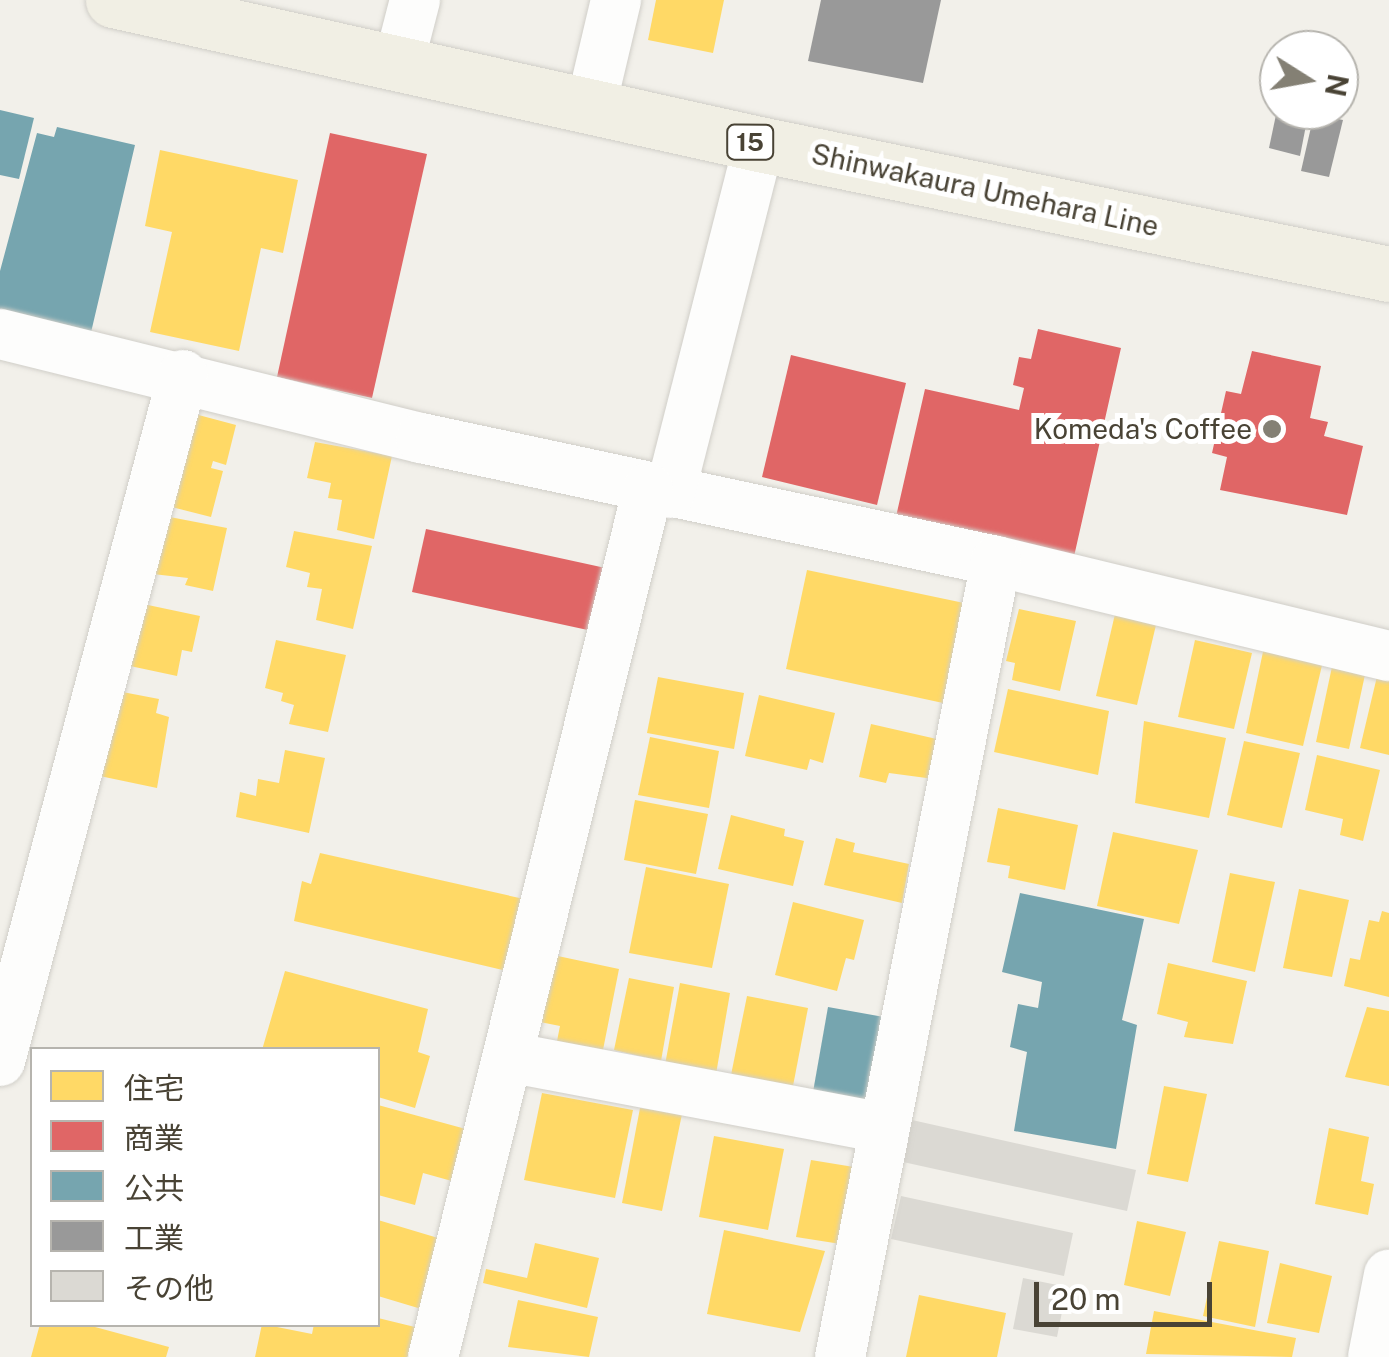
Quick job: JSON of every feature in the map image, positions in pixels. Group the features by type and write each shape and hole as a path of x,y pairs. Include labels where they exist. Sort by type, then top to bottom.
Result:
{"main road":[{"name":"Shinwakaura Umehara Line","path":"113,0 759,144 1389,274"}],"street":[{"path":"400,62 416,0"},
{"path":"590,106 616,0"},
{"path":"433,1357 508,1057 659,490 759,144"},
{"path":"0,334 659,490 996,561 1389,656"},
{"path":"0,1061 183,375"},
{"path":"840,1357 996,561"},
{"path":"508,1057 882,1128"},
{"path":"1373,1357 1389,1275"}],"building: 住宅":[{"path":"656,0 724,0 713,53 648,40"},
{"path":"160,150 298,180 283,253 261,248 239,351 150,332 172,232 145,226"},
{"path":"176,409 236,425 226,465 213,461 211,468 223,471 211,517 152,502"},
{"path":"315,442 392,456 374,539 337,530 342,500 328,498 331,483 307,478"},
{"path":"149,513 227,528 213,591 185,585 188,578 135,572"},
{"path":"294,531 372,546 353,629 316,620 322,589 307,587 310,573 286,567"},
{"path":"807,570 964,603 943,703 786,669"},
{"path":"129,601 200,616 192,652 182,650 177,676 116,663"},
{"path":"1019,609 1076,621 1060,691 1012,680 1015,663 1006,661"},
{"path":"1115,614 1156,625 1137,705 1096,696"},
{"path":"276,640 346,655 328,732 289,724 294,705 281,701 283,693 265,688"},
{"path":"1195,640 1252,653 1234,729 1178,717"},
{"path":"1264,647 1323,661 1303,746 1246,733"},
{"path":"1333,662 1366,670 1349,749 1316,742"},
{"path":"1379,668 1389,670 1389,755 1360,748"},
{"path":"658,677 744,693 734,749 647,733"},
{"path":"1008,689 1109,711 1098,775 994,752"},
{"path":"112,690 159,699 156,713 169,717 157,788 95,775"},
{"path":"759,695 835,713 823,763 810,759 807,770 745,756"},
{"path":"1144,721 1226,738 1209,818 1135,803"},
{"path":"871,724 941,740 934,779 889,773 886,783 859,777"},
{"path":"650,737 719,751 709,808 638,795"},
{"path":"1244,741 1300,753 1282,828 1227,815"},
{"path":"285,750 325,758 309,833 236,817 240,792 256,796 258,779 279,783"},
{"path":"1317,755 1380,770 1363,841 1340,835 1343,819 1305,810"},
{"path":"635,800 708,814 696,874 624,860"},
{"path":"998,808 1078,825 1065,890 1008,878 1010,866 987,862"},
{"path":"731,815 785,829 784,836 804,841 793,886 718,869"},
{"path":"1113,832 1198,850 1179,924 1097,906"},
{"path":"836,838 855,843 853,852 909,864 902,903 824,885"},
{"path":"320,853 524,899 507,971 294,921 302,881 311,884"},
{"path":"646,867 729,884 712,968 629,953"},
{"path":"1230,873 1275,882 1255,972 1212,962"},
{"path":"1299,889 1349,900 1332,977 1283,968"},
{"path":"793,902 864,920 854,960 846,958 837,991 775,975"},
{"path":"1382,911 1389,913 1389,997 1344,986 1350,958 1360,960 1369,920 1379,922"},
{"path":"553,955 619,969 601,1060 555,1051 560,1026 540,1022"},
{"path":"1168,963 1247,981 1233,1044 1184,1037 1188,1022 1157,1014"},
{"path":"285,971 428,1009 418,1052 430,1056 415,1108 380,1098 380,1047 263,1047"},
{"path":"629,978 674,987 661,1061 614,1050"},
{"path":"680,983 730,993 716,1074 665,1065"},
{"path":"747,996 808,1008 793,1086 731,1075"},
{"path":"1367,1007 1389,1011 1389,1086 1345,1077"},
{"path":"1164,1086 1207,1094 1188,1182 1147,1174"},
{"path":"542,1093 633,1110 615,1198 524,1180"},
{"path":"380,1106 473,1131 459,1183 423,1173 415,1205 380,1196"},
{"path":"640,1108 682,1114 662,1211 622,1203"},
{"path":"1329,1128 1369,1137 1361,1181 1374,1184 1368,1215 1315,1204"},
{"path":"714,1136 784,1149 768,1230 699,1217"},
{"path":"811,1160 866,1169 847,1245 796,1237"},
{"path":"380,1221 448,1241 428,1311 380,1297"},
{"path":"1137,1221 1186,1232 1170,1296 1124,1285"},
{"path":"724,1230 825,1251 800,1332 707,1314"},
{"path":"1219,1241 1269,1251 1255,1327 1203,1316"},
{"path":"535,1243 599,1258 587,1308 483,1283 486,1269 527,1278"},
{"path":"1280,1263 1332,1276 1319,1333 1267,1323"},
{"path":"919,1295 1006,1313 997,1357 906,1357"},
{"path":"518,1300 598,1317 589,1357 508,1347"},
{"path":"1154,1311 1296,1338 1292,1357 1146,1354"},
{"path":"380,1318 423,1329 415,1357 255,1357 261,1327 312,1334 313,1327 380,1327"},
{"path":"39,1327 95,1327 169,1347 166,1357 31,1357"}],"building: 商業":[{"path":"330,133 427,154 372,398 277,377"},
{"path":"1038,329 1121,348 1073,561 895,521 925,389 1019,410 1024,388 1013,385 1019,357 1031,359"},
{"name":"Komeda's Coffee","path":"1252,351 1321,366 1310,418 1328,422 1324,436 1363,446 1347,515 1220,490 1227,457 1212,453 1226,391 1241,394"},
{"path":"791,355 906,383 877,505 762,477"},
{"path":"426,529 610,569 597,632 412,592"}],"building: 公共":[{"path":"0,110 34,118 19,179 0,175"},
{"path":"57,127 135,145 89,341 0,319 0,271 37,133 54,137"},
{"path":"1020,893 1144,919 1122,1020 1137,1025 1116,1149 1014,1131 1027,1052 1010,1047 1018,1004 1038,1008 1042,982 1002,972"},
{"path":"828,1007 895,1019 880,1104 813,1092"}],"building: 工業":[{"path":"821,0 941,0 923,83 808,61"},
{"path":"1273,130 1305,130 1300,156 1269,148"},
{"path":"1310,130 1341,130 1329,177 1301,171"}],"building: その他":[{"path":"912,1120 1136,1170 1127,1211 903,1162"},
{"path":"901,1196 1073,1233 1064,1276 891,1239"},
{"path":"1023,1278 1067,1287 1057,1337 1013,1329"}],"place":[{"name":"Komeda's Coffee","path":"1272,429"}]}
